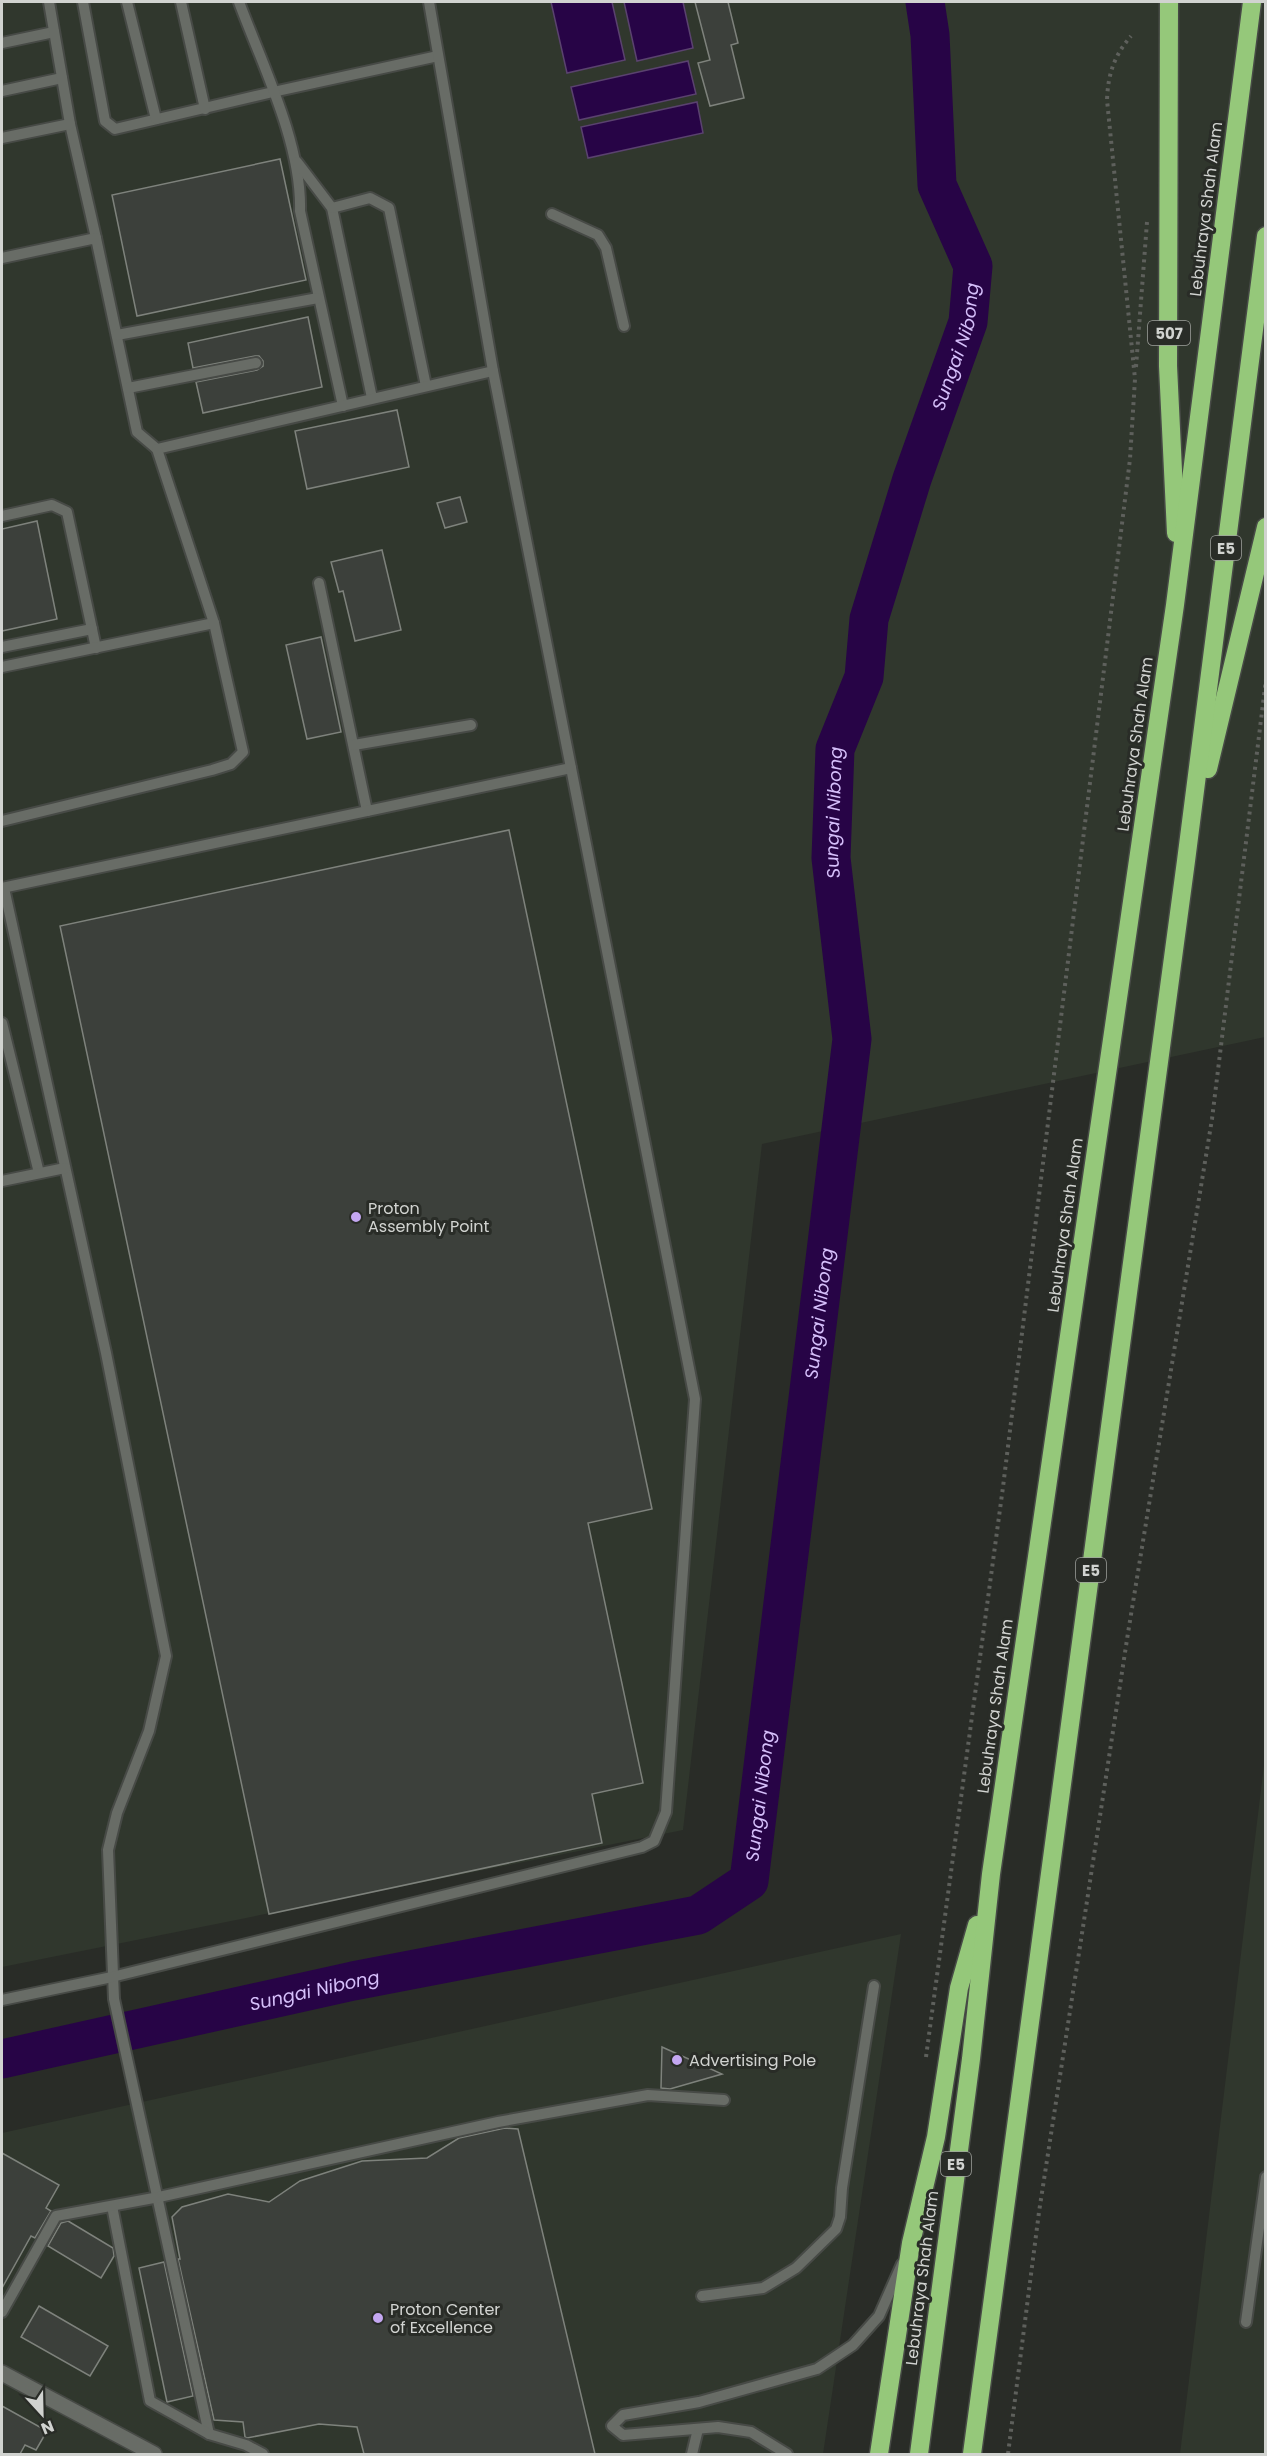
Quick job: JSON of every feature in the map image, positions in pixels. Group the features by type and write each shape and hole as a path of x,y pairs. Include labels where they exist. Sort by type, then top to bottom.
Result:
{"highway":[{"name":"507","path":"1169,2 1168,366 1178,582"},
{"name":"Lebuhraya Shah Alam","path":"919,2454 971,2059 991,1874 1178,582 1252,2"},
{"name":"E5","path":"972,2454 1186,861 1266,236"},
{"path":"1186,861 1266,527"},
{"path":"879,2454 911,2243 936,2137 959,1988 991,1874"}],"street":[{"path":"2,2373 154,2454"}],"lane":[{"path":"2,821 212,770 238,759 243,752 214,623 157,449 137,432 70,124 49,2"},
{"path":"83,2 105,121 115,129 438,56"},
{"path":"127,2 156,118"},
{"path":"181,2 204,110"},
{"path":"239,2 292,143 296,161 300,211 343,406"},
{"path":"2,2000 112,1977 642,1847 654,1841 666,1812 695,1399 493,371 429,2"},
{"path":"2,43 54,32"},
{"path":"2,91 62,78"},
{"path":"2,138 70,124"},
{"path":"296,161 332,208 372,398"},
{"path":"332,208 370,198 389,208 426,386"},
{"path":"552,214 598,235 606,249 624,326"},
{"path":"2,258 96,238"},
{"path":"117,335 318,298"},
{"path":"128,388 256,363"},
{"path":"157,449 493,371"},
{"path":"2,516 52,505 67,512 96,648"},
{"path":"319,583 368,811"},
{"path":"2,667 214,623"},
{"path":"2,647 92,629"},
{"path":"354,745 471,725"},
{"path":"209,2434 114,1999 112,1977 108,1850 117,1813 149,1731 166,1656 106,1353 3,888 571,768"},
{"path":"2,1023 7,1071 39,1173"},
{"path":"2,1181 65,1168"},
{"path":"702,2296 764,2288 796,2268 836,2229 840,2217 842,2188 874,1986"},
{"path":"2,2312 56,2216 159,2197 498,2122 636,2097 648,2095 724,2100"},
{"path":"1246,2322 1266,2177"},
{"path":"112,2206 150,2401 209,2434 246,2445 263,2454"},
{"path":"787,2454 751,2432 718,2427 624,2435 612,2426 623,2415 699,2402 817,2368 853,2345 879,2316 911,2243"},
{"path":"692,2454 698,2429"}],"path":[{"path":"926,2062 1005,1464 1130,459 1136,380 1107,100 1107,80 1112,64 1131,36"},
{"path":"1008,2454 1041,2200 1088,1889 1212,1119 1266,679"}],"shaded area":[{"path":"2,2 1265,2 1265,1037 762,1144 683,1830 2,1967"},
{"path":"551,2 612,2 625,60 567,73"},
{"path":"624,2 683,2 693,48 637,61"},
{"path":"688,61 696,94 579,120 571,87"},
{"path":"697,102 703,133 588,158 581,127"},
{"path":"1265,1757 1265,2454 1180,2454"},
{"path":"901,1934 823,2454 2,2454 2,2133"}],"building":[{"path":"695,2 728,2 738,43 731,45 744,98 710,106 698,63 710,60"},
{"path":"280,159 306,280 137,316 112,195"},
{"path":"308,317 322,387 203,413 196,382 257,370 263,366 263,361 259,356 255,356 193,368 188,343"},
{"path":"397,410 409,467 307,489 295,431"},
{"path":"460,497 467,522 445,528 437,503"},
{"path":"37,521 57,619 2,631 2,529"},
{"path":"382,550 401,630 355,641 343,591 339,592 331,562"},
{"path":"321,637 341,732 307,739 286,645"},
{"name":"Proton Assembly Point","path":"509,830 652,1509 588,1523 643,1783 592,1794 602,1843 269,1914 60,926"},
{"name":"Advertising Pole","path":"662,2047 722,2074 670,2089 661,2088"},
{"name":"Proton Center of Excellence","path":"505,2128 518,2129 595,2454 364,2454 357,2427 319,2424 247,2438 243,2422 214,2420 178,2259 180,2259 172,2217 182,2207 228,2194 269,2202 300,2181 362,2161 427,2158 459,2138"},
{"path":"2,2153 59,2185 46,2208 51,2211 35,2238 31,2236 2,2288"},
{"path":"68,2221 113,2248 114,2256 101,2278 48,2246 61,2223"},
{"path":"164,2262 193,2396 167,2402 139,2268"},
{"path":"39,2306 108,2346 90,2376 21,2337"},
{"path":"2,2406 47,2431 36,2450 25,2445 20,2454 2,2454"}],"waterway":[{"name":"Sungai Nibong","path":"2,2059 353,1981 698,1915 749,1881 852,1039 831,858 835,749 864,677 869,619 912,479 968,322 973,266 937,185 930,35 925,2"}],"place":[{"name":"Proton Assembly Point","path":"356,1217"},
{"name":"Advertising Pole","path":"677,2060"},
{"name":"Proton Center of Excellence","path":"378,2318"}]}
